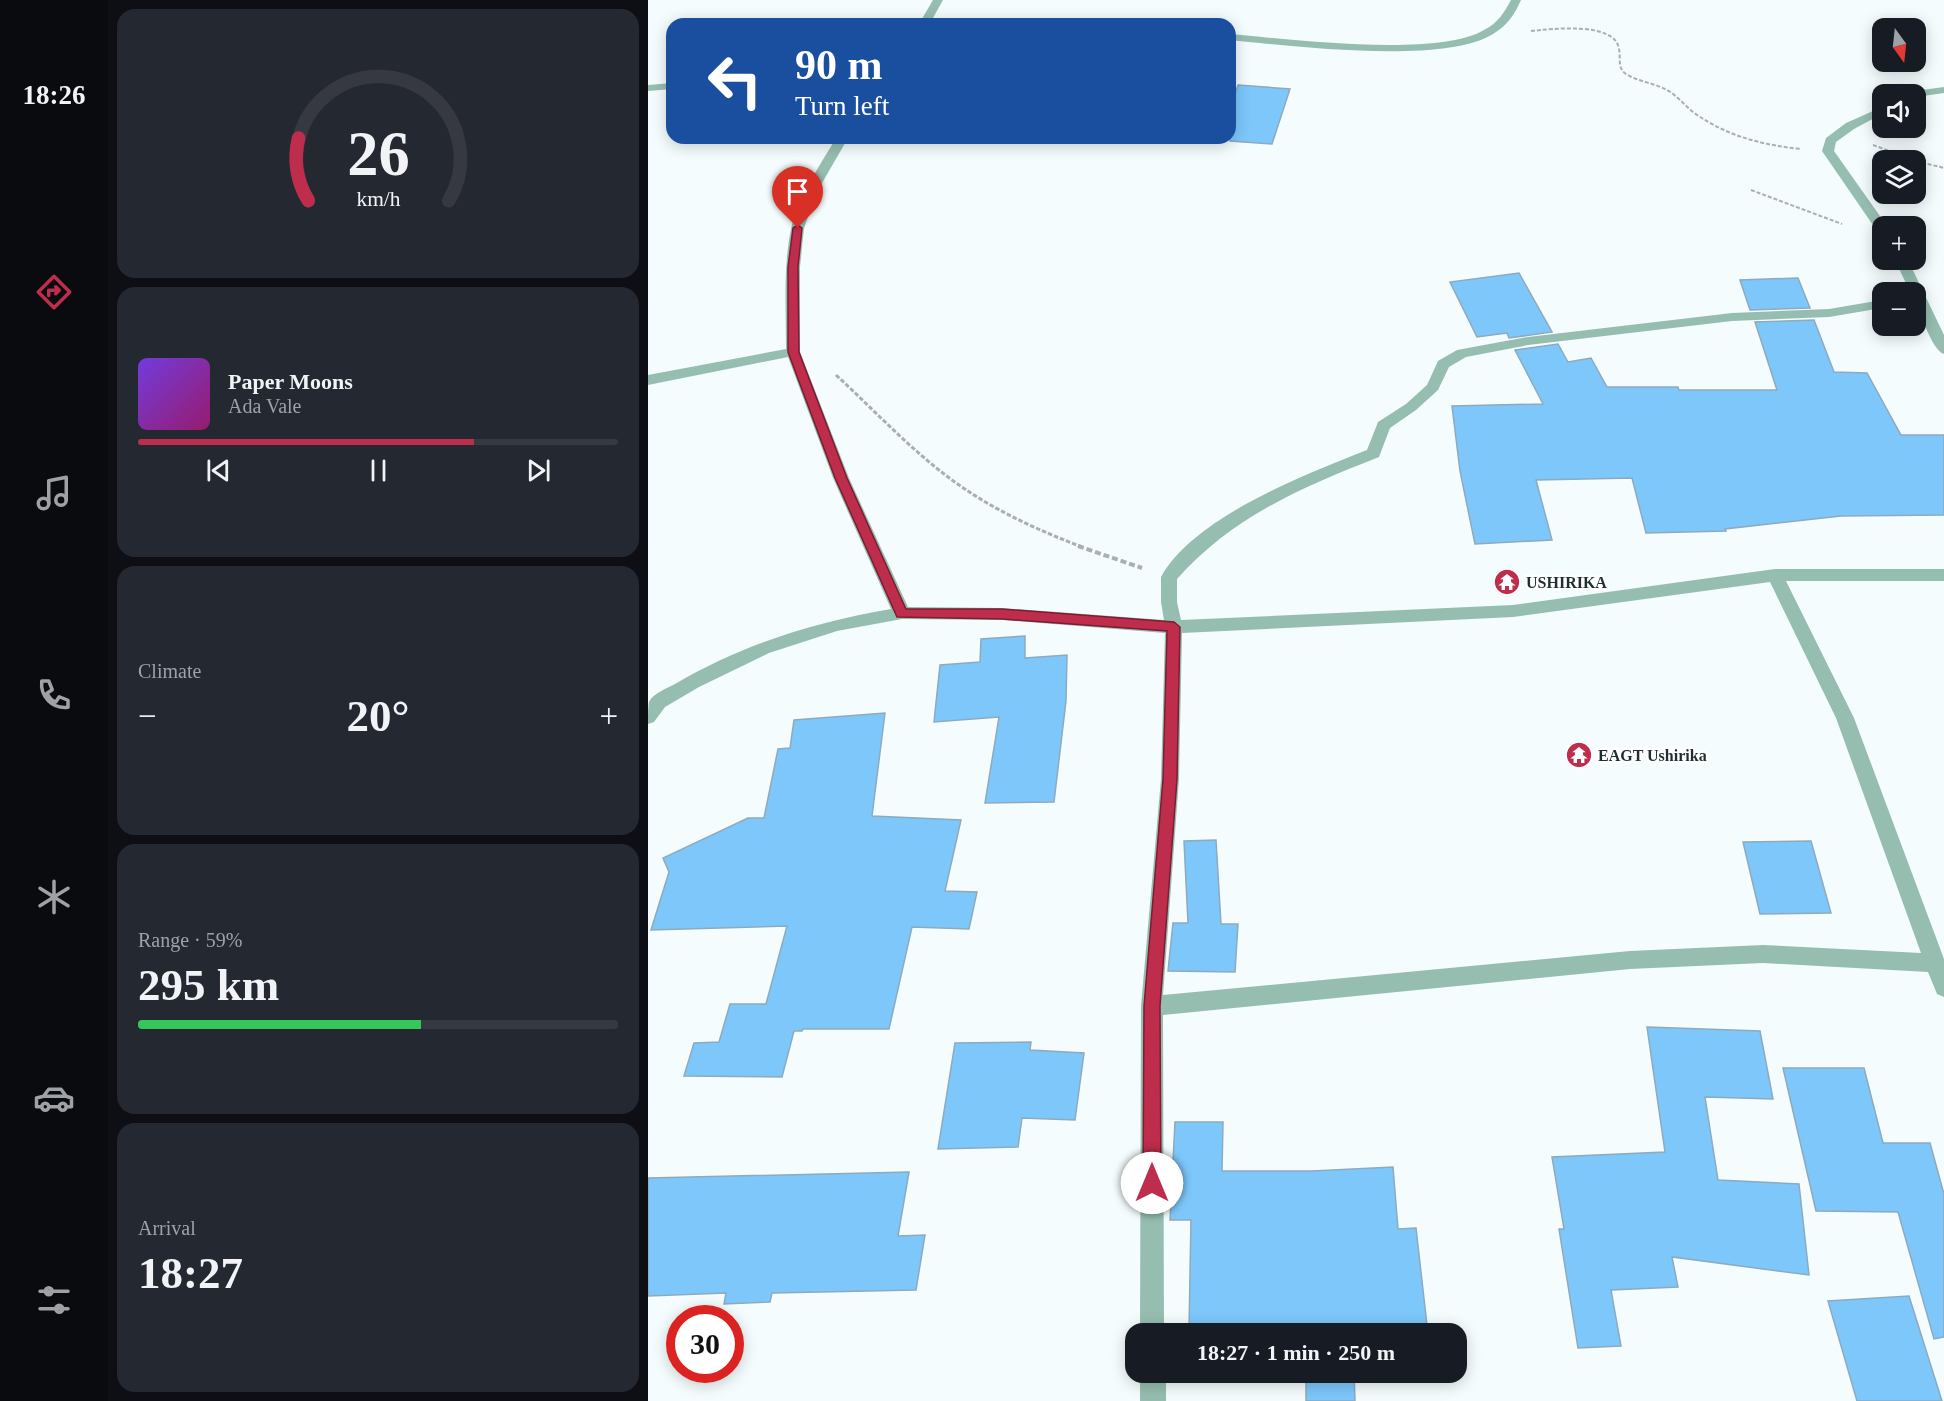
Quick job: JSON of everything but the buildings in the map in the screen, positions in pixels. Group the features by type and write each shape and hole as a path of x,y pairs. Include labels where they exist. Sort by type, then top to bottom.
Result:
{"street":[{"path":"927,18 938,0"},
{"path":"1236,37 1383,48 1437,46 1488,33 1503,23 1514,8 1516,0"},
{"path":"648,88 666,86"},
{"path":"1926,92 1944,90"},
{"path":"1872,115 1850,126 1830,141 1828,151 1874,216"},
{"path":"839,144 812,190 798,228 793,267 793,352 841,478 902,614"},
{"path":"1152,1323 1152,1006 1170,779 1174,627 1169,602 1169,577 1203,542 1257,503 1323,472 1374,453 1383,425 1411,407 1433,387 1443,364 1462,353 1528,341 1732,317 1829,313 1872,306"},
{"path":"1926,314 1944,350"},
{"path":"648,380 793,352"},
{"path":"648,717 660,702 693,682 763,648 837,625 902,614 1002,614 1174,627 1513,611 1775,575 1944,575"},
{"path":"1775,575 1845,718 1933,963 1944,987"},
{"path":"1152,1006 1573,965 1700,955 1763,954 1933,963"},
{"path":"1153,1383 1153,1401"}],"path":[{"path":"1488,33 1552,29 1604,33 1612,36 1618,43 1621,70 1668,90 1694,113 1737,137 1769,146 1828,151"},
{"path":"1926,164 1944,168"},
{"path":"1751,189 1851,228"},
{"path":"793,352 827,367 893,429 949,477 994,507 1050,536 1169,577"}],"place":[{"name":"USHIRIKA","path":"1507,582"},
{"name":"EAGT Ushirika","path":"1579,755"}],"route":[{"path":"798,228 793,267 793,352 841,478 902,614 1002,614 1174,627 1170,779 1152,1006 1152,1183"}]}
